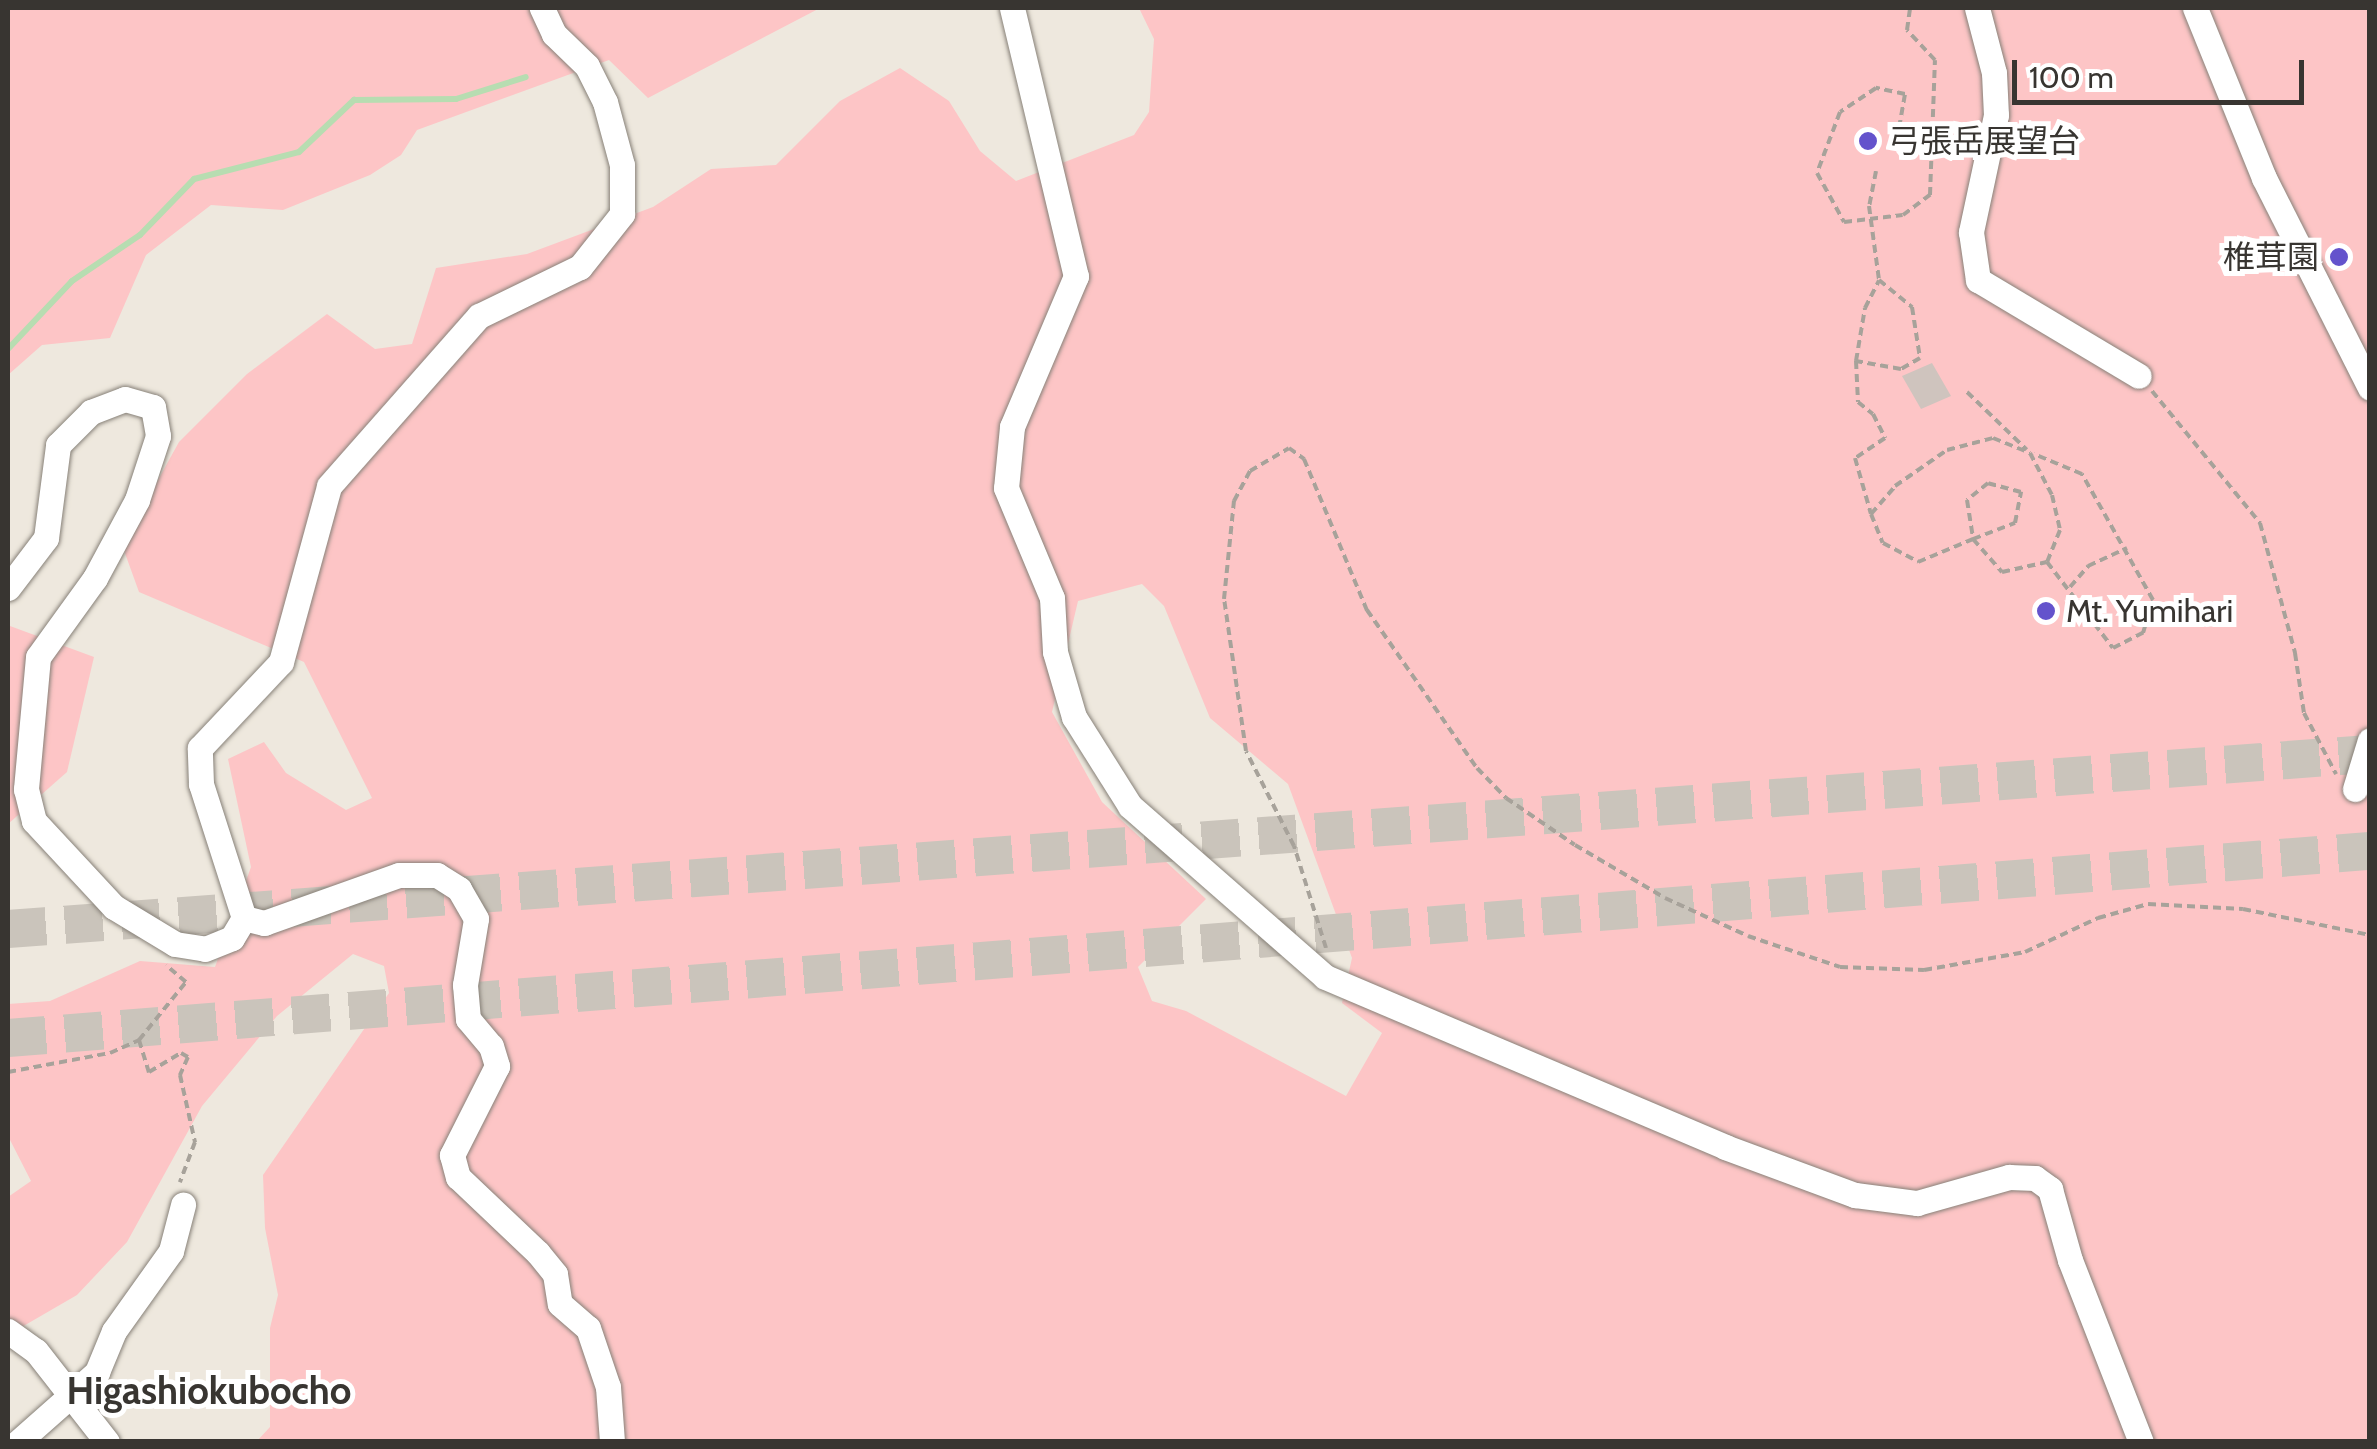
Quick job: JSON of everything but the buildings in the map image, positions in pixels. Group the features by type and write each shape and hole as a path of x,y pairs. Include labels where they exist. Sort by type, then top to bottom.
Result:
{"street":[{"path":"1012,8 1076,276 1012,427 1006,488 1052,598 1054,652 1074,717 1130,806 1325,977 1725,1147 1856,1195 1917,1203 2008,1177 2035,1178 2050,1189 2070,1260 2140,1442"},
{"path":"1977,8 1994,72 1996,115 1971,232 1978,280 2139,376"},
{"path":"2194,8 2264,178 2370,388"},
{"path":"8,588 46,538 58,445 91,412 125,398 152,407 158,436 137,500 95,578 38,657 26,789 34,821 78,875 168,941 205,949 232,938 244,918 201,784 200,748 281,662 329,486 478,316 580,267 622,214 622,165 605,102 588,66 537,9"},
{"path":"2355,789 2370,740"},
{"path":"244,918 264,923 400,876 437,875 459,888 476,919 465,985 468,1019 491,1046 497,1066 452,1155 458,1177 538,1253 555,1274 560,1304 588,1328 608,1386 612,1442"},
{"path":"18,1442 97,1372 114,1331 171,1252 183,1204"},
{"path":"8,1331 36,1351 107,1442"}],"path":[{"path":"1899,128 1905,94 1876,88 1840,112 1817,173 1844,222 1903,215 1930,195 1936,60 1907,30 1910,8"},
{"path":"1876,170 1870,218 1880,280 1865,308 1856,361 1858,402 1873,414 1884,438 1855,458 1883,543 1918,562 1973,539 2015,523 2022,492 1988,483 1967,500 1973,539 2002,572 2047,562"},
{"path":"1856,361 1884,370 1920,358 1912,307 1880,280"},
{"path":"2139,376 2260,523 2296,653 2304,713 2328,766 2355,789"},
{"path":"1967,392 2032,453 2052,494 2060,530 2047,562"},
{"path":"1871,514 1895,486 1947,450 1993,438 2082,474 2153,600 2143,633 2114,648 2047,562"},
{"path":"1325,977 1321,916 1246,752 1224,599 1234,501 1250,471 1289,448 1304,459 1367,610 1477,768 1506,798 1575,844 1665,898 1748,936 1840,966 1924,970 2025,952 2098,918 2148,904 2243,908 2370,934"},
{"path":"2069,588 2088,566 2127,548"},
{"path":"8,1072 110,1054 139,1040 186,982 166,970 168,941"},
{"path":"139,1040 148,1072 181,1053 188,1058 180,1075 195,1142 176,1192 183,1204"}],"shaded area":[{"path":"8,8 820,8 648,98 609,60 417,130 401,155 370,175 283,210 211,205 146,255 110,338 42,345 8,375"},
{"path":"1139,8 2369,8 2369,1441 257,1441 270,1427 270,1328 278,1295 265,1228 263,1175 389,993 384,966 353,954 277,1016 202,1106 127,1242 77,1295 8,1335 8,1197 31,1181 8,1136 8,1004 50,1001 140,961 215,967 251,867 228,759 264,742 286,773 346,810 372,798 304,662 139,592 122,545 179,442 247,374 327,314 375,349 412,344 436,268 527,254 653,207 711,169 776,165 840,101 900,68 949,101 980,151 1016,181 1134,135 1149,112 1154,39","holes":["1142,584 1164,606 1210,718 1288,784 1352,958 1342,1003 1382,1033 1346,1096 1186,1011 1152,1001 1138,967 1206,899 1102,802 1052,712 1078,601"]},
{"path":"10,626 94,657 67,772 8,824"}],"waterway":[{"path":"8,349 72,281 140,235 194,179 299,152 354,100 456,99 526,77"}],"tunnel":[{"path":"8,929 2370,754"},
{"path":"8,1038 2370,851"}],"place":[{"name":"弓張岳展望台","path":"1868,141"},
{"name":"椎茸園","path":"2339,257"},
{"name":"Mt. Yumihari","path":"2046,611"}],"district":[{"name":"Higashiokubocho","path":"209,1391"}]}
